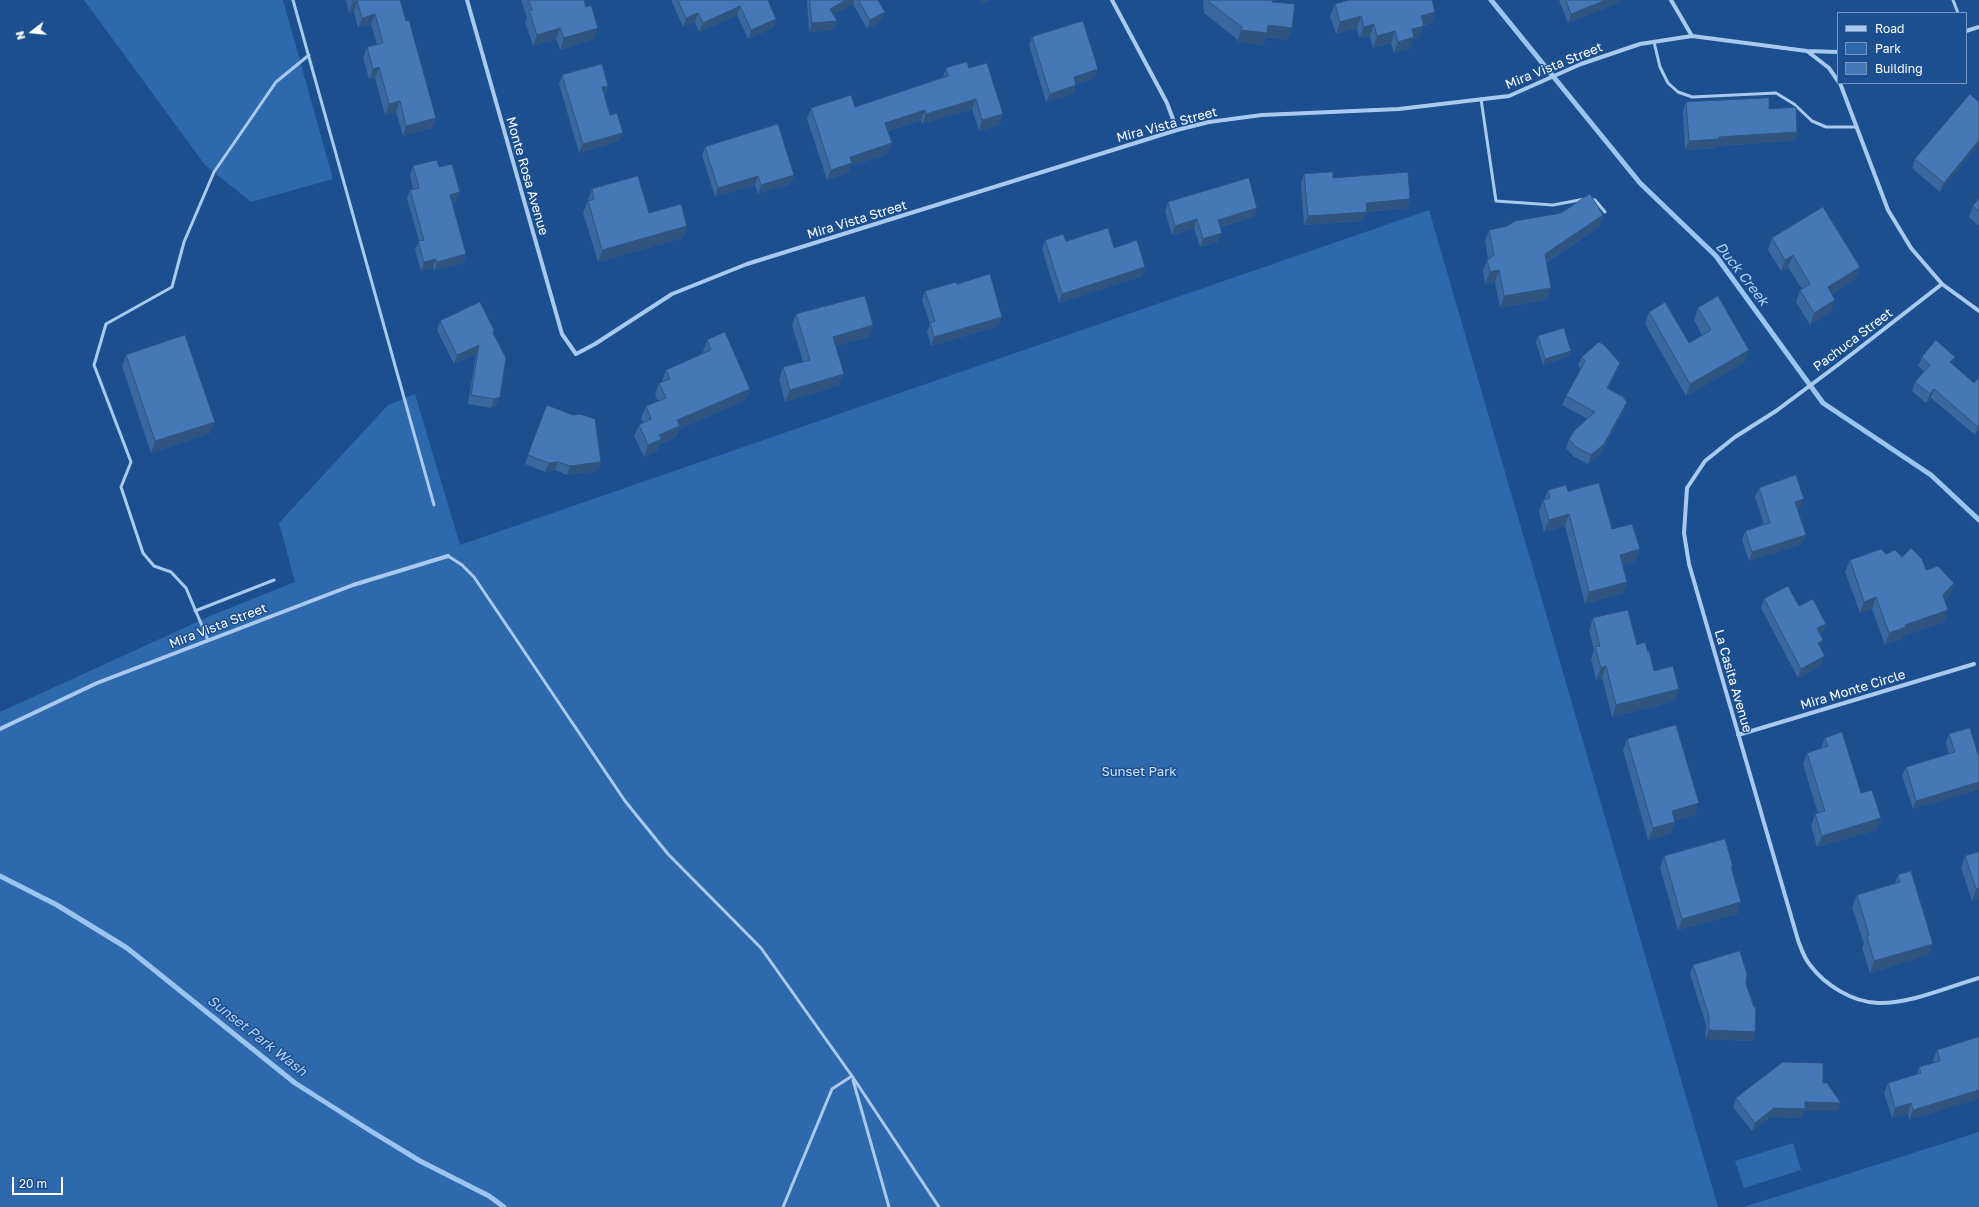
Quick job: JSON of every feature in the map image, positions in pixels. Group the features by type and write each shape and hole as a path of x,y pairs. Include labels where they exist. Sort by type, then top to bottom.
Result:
{"street":[{"name":"Monte Rosa Avenue","path":"467,0 562,334 576,354"},
{"path":"1112,0 1167,103 1177,130"},
{"path":"1670,0 1692,36"},
{"path":"1967,31 1979,27"},
{"name":"Mira Vista Street","path":"576,354 595,344 672,294 747,264 1177,130 1208,122 1262,115 1399,108 1509,96 1581,64 1640,44 1692,36 1807,52 1837,52"},
{"path":"1807,52 1829,68 1837,79"},
{"path":"1840,84 1888,210 1911,248 1942,284 1979,311"},
{"name":"Pachuca Street","path":"1776,411 1942,284"},
{"name":"La Casita Avenue","path":"1776,411 1735,437 1705,461 1687,488 1684,533 1689,564 1798,940 1809,964 1826,983 1852,996 1877,1003 1911,999 1979,978"},
{"name":"Mira Vista Street","path":"0,729 97,683 208,640 353,585 448,556"},
{"name":"Mira Monte Circle","path":"1738,735 1974,664"}],"lane":[{"path":"293,0 434,505"},
{"path":"1953,0 1958,12"},
{"path":"1654,42 1660,67 1668,83 1678,92 1692,97 1776,93 1794,104 1812,121 1826,127 1857,127"},
{"path":"208,640 186,588 170,572 154,566 144,553 121,487 131,462 94,365 106,324 172,287 184,242 214,172 276,82 309,55"},
{"path":"1481,99 1496,201 1553,205 1587,198 1596,200 1605,212"},
{"path":"448,556 462,565 474,576 625,801 668,854 761,948 852,1076 939,1207"},
{"path":"195,610 274,580"},
{"path":"783,1207 832,1089 852,1076"},
{"path":"852,1076 889,1207"}],"green space":[{"path":"84,0 283,0 333,179 251,202 205,165"},
{"name":"Sunset Park","path":"1429,210 1718,1207 0,1207 0,712 210,616 295,582 279,523 388,405 415,394 460,545"},
{"path":"1979,1132 1979,1207 1744,1207"},
{"path":"1793,1143 1801,1170 1744,1188 1735,1161"}],"building":[{"path":"353,0 400,0 406,21 409,20 436,118 406,126 400,101 389,104 379,67 373,69 367,47 383,43 375,14 362,18 357,1 353,2"},
{"path":"529,0 584,0 586,7 591,5 598,28 564,38 560,28 537,35 529,10 532,10"},
{"path":"678,0 768,0 776,19 751,30 740,6 703,23 698,13 686,18"},
{"path":"810,0 846,0 830,9 837,21 812,23"},
{"path":"859,0 878,0 885,12 870,20"},
{"path":"1209,0 1272,0 1272,2 1295,4 1292,28 1268,25 1267,33 1241,30 1242,27 1209,2"},
{"path":"1350,0 1432,0 1435,12 1421,16 1424,26 1412,29 1414,37 1398,42 1395,31 1377,36 1374,24 1364,27 1361,16 1340,22 1335,4"},
{"path":"1566,0 1606,0 1571,14"},
{"path":"1083,21 1098,69 1074,77 1076,85 1050,94 1032,37"},
{"path":"967,62 969,68 987,63 1003,114 982,120 976,99 926,114 925,110 885,123 892,143 850,157 852,163 831,170 811,108 851,95 855,107 948,76 946,68"},
{"path":"602,64 608,86 602,87 610,115 617,113 623,133 583,144 562,75"},
{"path":"1970,94 1979,102 1979,140 1944,183 1915,159"},
{"path":"1769,98 1769,109 1796,107 1797,132 1719,137 1719,139 1689,141 1686,102"},
{"path":"778,124 794,175 761,185 758,176 718,188 705,147"},
{"path":"437,160 439,167 452,164 460,192 450,195 466,254 437,262 436,259 424,262 418,241 424,240 410,190 419,188 413,166"},
{"path":"1333,172 1333,178 1408,172 1410,199 1366,203 1367,212 1308,216 1304,174"},
{"path":"638,176 649,213 681,204 687,226 602,250 588,201 594,199 592,189"},
{"path":"1249,178 1257,208 1218,220 1222,233 1203,239 1197,219 1175,226 1168,202"},
{"path":"1590,194 1603,215 1545,254 1551,288 1504,296 1499,270 1490,272 1487,260 1494,255 1489,230 1507,226 1515,221 1561,213"},
{"path":"1979,199 1979,211 1973,206"},
{"path":"1823,207 1860,267 1828,287 1835,300 1814,313 1800,290 1810,284 1793,255 1785,260 1772,238"},
{"path":"1108,228 1114,248 1137,240 1145,267 1062,294 1045,240 1063,234 1066,241"},
{"path":"990,274 1002,317 934,337 930,323 935,321 925,291 956,282 957,284"},
{"path":"865,296 873,325 833,337 844,374 790,390 783,367 810,360 796,314"},
{"path":"1718,296 1749,350 1690,384 1649,312 1665,302 1689,343 1711,330 1698,308"},
{"path":"480,302 494,330 493,333 506,358 500,397 494,399 471,395 479,345 457,355 440,321"},
{"path":"1564,328 1571,351 1545,359 1538,336"},
{"path":"725,332 750,389 677,420 680,426 659,435 662,439 648,445 639,425 651,419 646,406 666,398 659,383 670,379 666,370 711,350 707,340"},
{"path":"185,335 215,422 155,441 126,355"},
{"path":"1936,340 1955,357 1950,362 1974,383 1979,377 1978,427 1934,389 1930,394 1915,382 1930,365 1922,357"},
{"path":"1599,342 1604,345 1620,363 1607,388 1623,397 1627,402 1604,444 1591,455 1576,447 1569,439 1575,430 1595,412 1566,396 1585,361 1582,357"},
{"path":"547,405 573,415 580,414 595,419 601,462 570,466 558,462 549,463 528,455"},
{"path":"1796,475 1804,499 1795,502 1806,535 1752,552 1745,531 1770,523 1759,488"},
{"path":"1599,483 1612,529 1632,524 1640,549 1620,555 1627,582 1589,592 1569,514 1549,520 1543,500 1550,498 1548,490 1566,485 1568,491"},
{"path":"1911,548 1922,559 1926,570 1938,566 1954,583 1943,595 1948,610 1905,625 1906,627 1889,633 1876,597 1864,602 1850,560 1881,549 1886,554 1895,550 1902,557"},
{"path":"1788,586 1799,606 1813,599 1826,624 1817,628 1823,640 1818,643 1825,656 1801,669 1764,599"},
{"path":"1628,610 1637,645 1645,642 1654,671 1673,666 1679,689 1616,705 1606,666 1601,668 1595,647 1600,646 1593,618"},
{"path":"1676,725 1699,803 1672,811 1675,822 1653,828 1627,739"},
{"path":"1970,728 1979,757 1979,782 1916,801 1906,767 1955,752 1949,734"},
{"path":"1842,732 1861,793 1872,790 1881,818 1822,836 1815,814 1825,811 1807,753 1828,746 1825,738"},
{"path":"1725,839 1741,902 1682,919 1664,856"},
{"path":"1979,852 1979,888 1976,889 1965,856"},
{"path":"1911,871 1933,944 1874,961 1867,936 1869,935 1857,895 1900,882 1898,875"},
{"path":"1740,951 1747,974 1746,984 1754,1007 1756,1007 1755,1032 1709,1030 1709,1016 1693,965"},
{"path":"1979,1037 1979,1090 1913,1110 1911,1103 1895,1108 1888,1083 1921,1073 1919,1067 1940,1061 1937,1050"},
{"path":"1783,1062 1823,1063 1823,1083 1827,1083 1841,1103 1805,1102 1805,1109 1774,1108 1755,1123 1736,1098"}],"waterway":[{"name":"Duck Creek","path":"1491,0 1640,183 1716,256 1823,403 1931,475 1979,520"},
{"name":"Sunset Park Wash","path":"0,876 57,905 127,948 295,1083 420,1161 489,1196 504,1207"}]}
